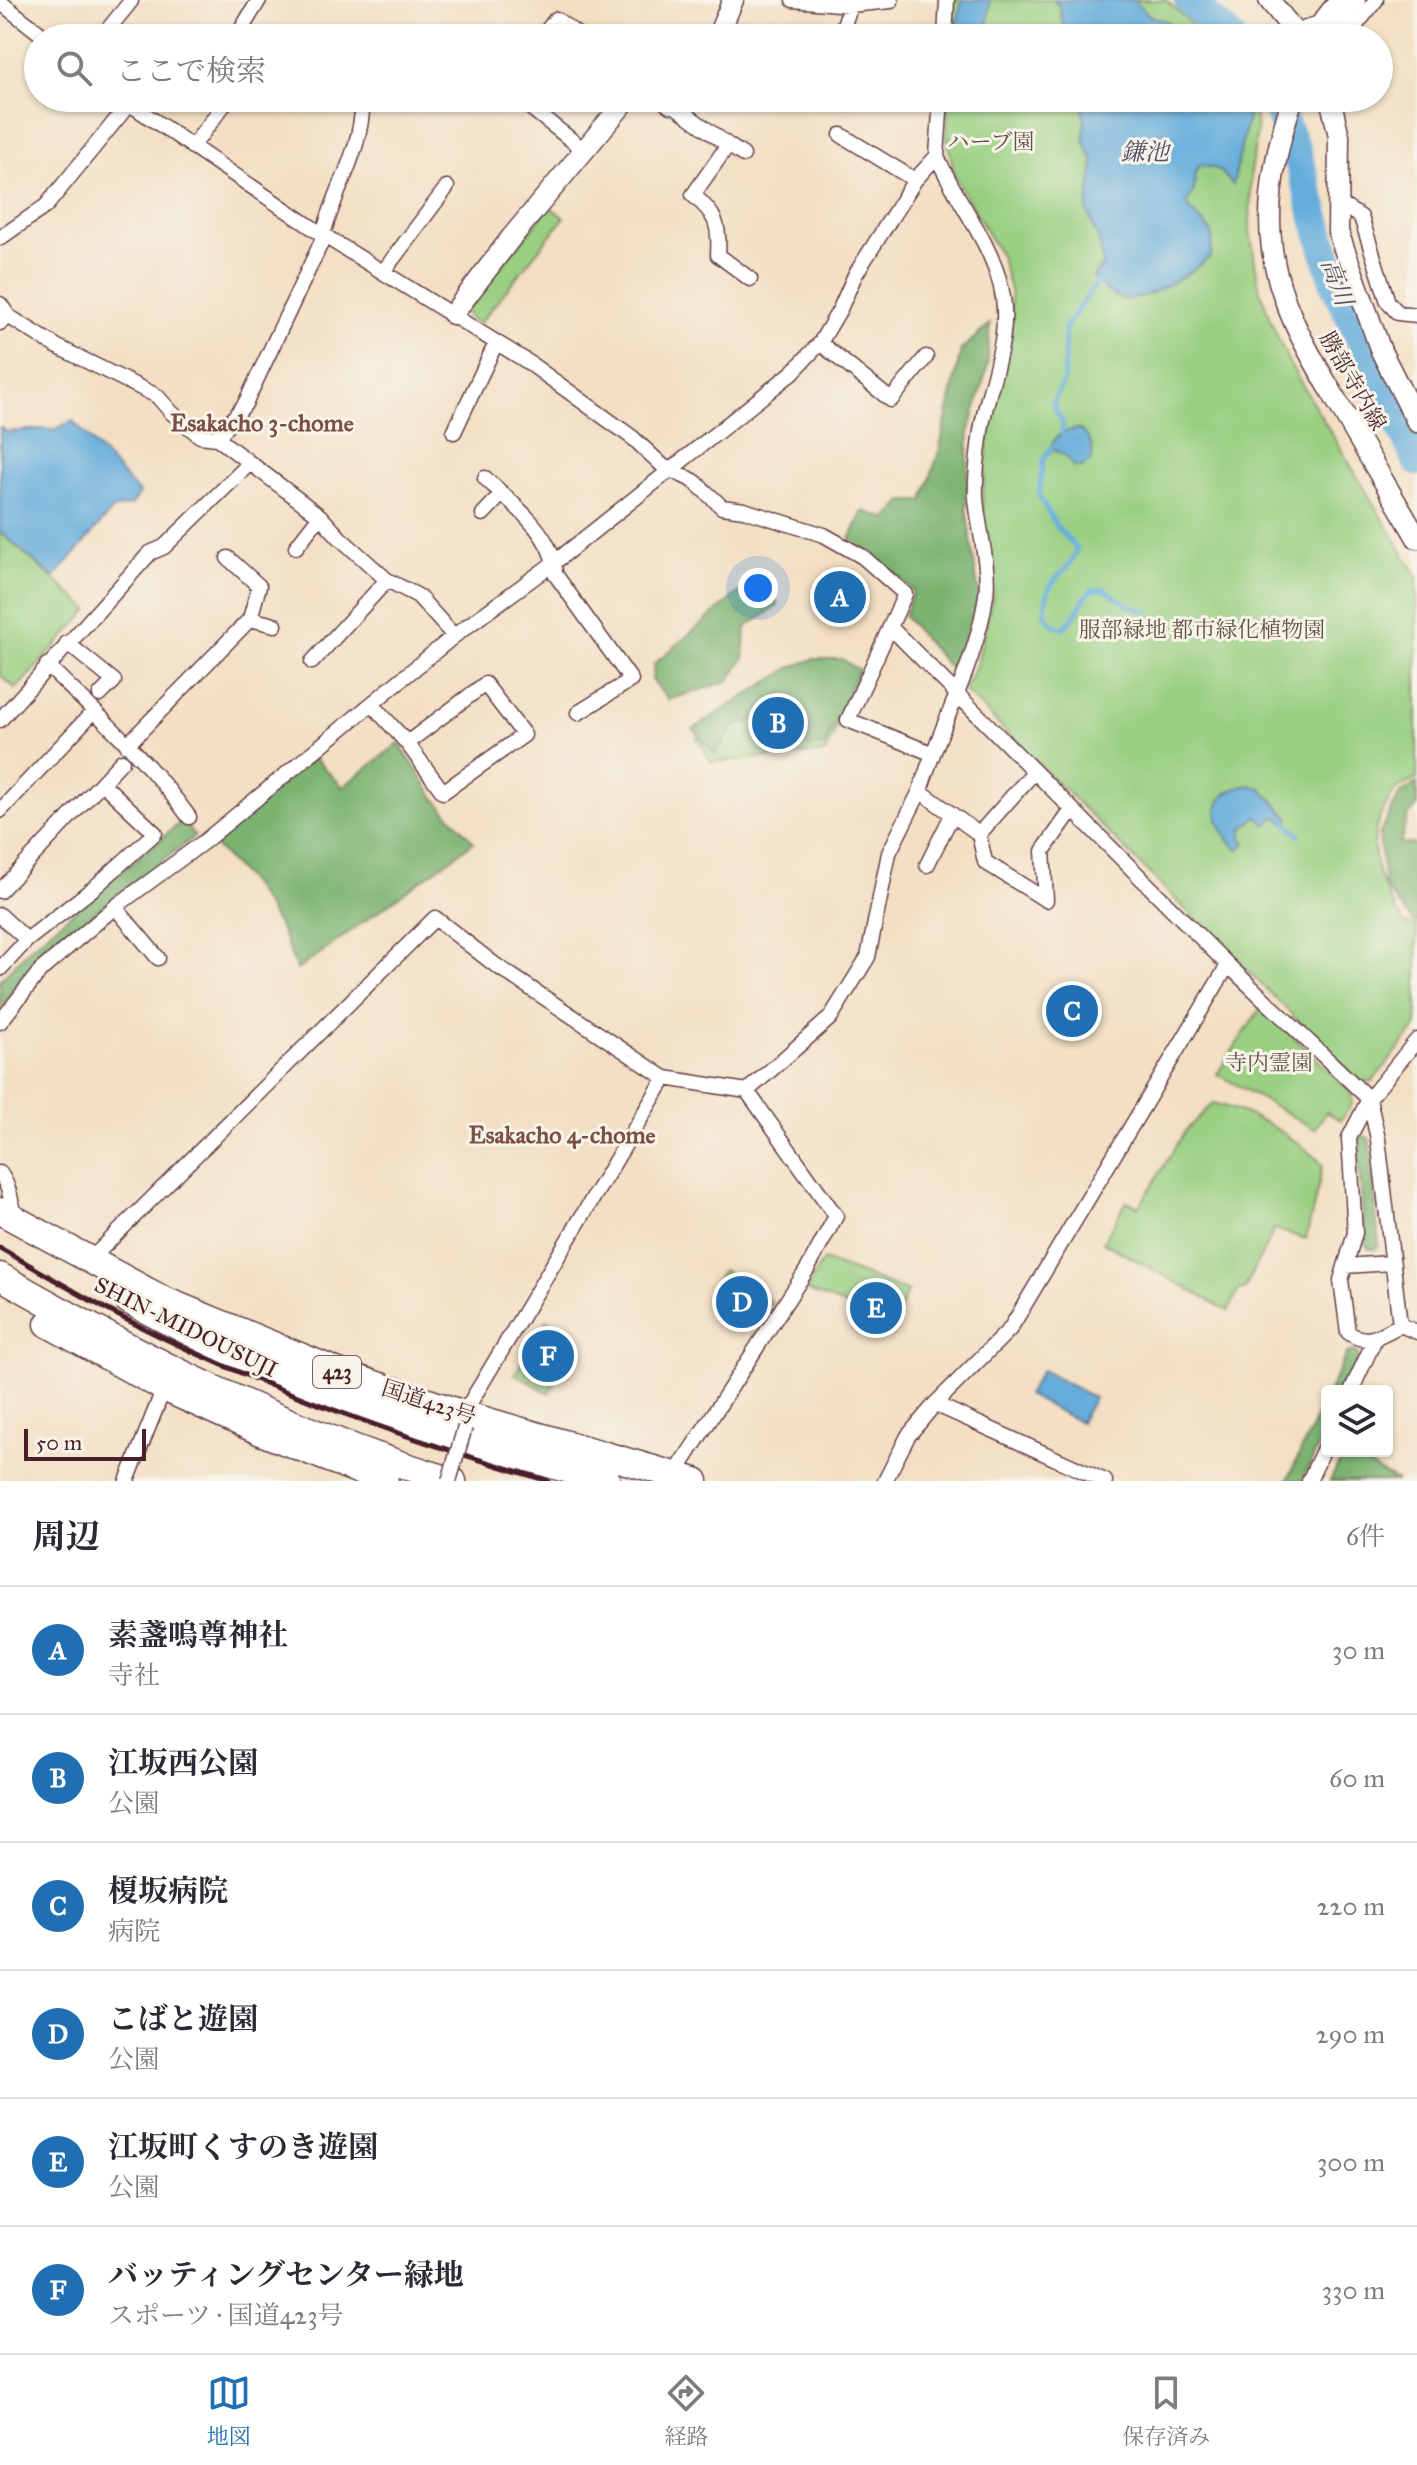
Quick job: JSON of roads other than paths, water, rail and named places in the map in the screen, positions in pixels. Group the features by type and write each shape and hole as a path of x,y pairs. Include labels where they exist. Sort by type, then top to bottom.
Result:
{"highway":[{"name":"国道423号","path":"4,1220 162,1299 257,1340 466,1421 685,1477"},
{"name":"SHIN-MIDOUSUJI","path":"4,1220 154,1315 245,1360 325,1392 430,1428 607,1481"},
{"name":"SHIN-MIDOUSUJI","path":"0,1276 133,1349 222,1393 309,1431 451,1481"},
{"path":"0,1297 164,1388 263,1433 385,1481"}],"street":[{"path":"244,24 259,0"},
{"path":"723,24 733,0"},
{"path":"793,0 891,1"},
{"path":"946,24 947,0"},
{"path":"1269,0 1289,24"},
{"path":"1316,24 1336,0"},
{"path":"1337,24 1355,0"},
{"path":"1357,24 1376,0"},
{"path":"112,24 131,1"},
{"path":"0,2 28,24"},
{"path":"844,24 851,2"},
{"path":"0,238 46,206 117,112"},
{"path":"141,112 323,235 528,362 633,438 663,466 694,481 722,507 744,510 824,535 863,557 905,594 848,720 931,753"},
{"path":"192,147 218,112"},
{"path":"217,438 245,404 321,243 363,112"},
{"path":"536,112 584,150"},
{"path":"453,314 511,238 616,112"},
{"path":"685,112 743,155"},
{"path":"747,1091 830,1018 868,957 889,853 920,791 931,753 970,664 987,592 976,495 981,429 1005,321 1002,290 993,260 949,184 937,156 940,112"},
{"name":"勝部寺内線","path":"1289,112 1276,157 1271,200 1272,249 1289,312 1334,397 1417,538"},
{"path":"1333,112 1339,136 1338,232 1381,351 1417,422"},
{"path":"841,135 915,180"},
{"path":"728,145 693,195 713,212 719,236 718,255 750,279"},
{"path":"0,1022 41,970 115,907 205,841 454,636 555,562 793,372 820,343 855,275 915,180 937,156"},
{"path":"383,272 447,187"},
{"path":"1338,203 1361,217 1388,302 1398,313 1417,315"},
{"path":"3,315 56,346 157,396 200,436 217,438 320,516 387,580 418,596 454,636"},
{"path":"454,432 496,343"},
{"path":"820,343 891,400 926,357"},
{"path":"0,720 150,553 164,547 250,463"},
{"path":"485,478 537,530 550,549 555,574 631,680 578,713"},
{"path":"483,514 502,494"},
{"path":"296,547 320,516"},
{"path":"127,745 250,619 259,586 228,558"},
{"path":"312,662 387,580"},
{"path":"250,619 275,625"},
{"path":"890,627 1228,965 1369,1099 1378,1139 1400,1325"},
{"path":"67,643 114,681 100,695"},
{"path":"47,665 173,794 189,817"},
{"path":"372,704 407,743 443,792 524,735 485,684 407,743"},
{"path":"0,811 94,711"},
{"path":"0,891 122,761"},
{"path":"979,834 1034,772"},
{"path":"0,969 27,940 95,887 155,833 102,783"},
{"path":"920,791 979,834 985,862 1046,900 1043,851 1072,810"},
{"path":"927,865 952,815"},
{"path":"115,907 158,958"},
{"path":"0,915 27,940"},
{"path":"89,1261 435,918 494,964 665,1078 747,1091 836,1216 685,1477"},
{"path":"885,1481 908,1436 935,1404 1010,1329 1228,965"},
{"path":"1400,1325 1375,1339 1356,1338 1348,1332 1341,1280 1355,1233 1349,1138 1369,1099 1417,1040"},
{"path":"451,1481 470,1403 665,1078"},
{"path":"0,1173 12,1199 4,1220"},
{"path":"1345,1266 1391,1263"},
{"path":"1400,1325 1417,1332"},
{"path":"1354,1385 1375,1339"},
{"path":"127,1481 164,1388"},
{"path":"935,1404 1105,1481"},
{"path":"1309,1481 1321,1455"}],"water":[{"path":"962,0 990,0 988,24 957,24"},
{"path":"1054,0 1134,0 1150,16 1169,24 1063,24 1059,6"},
{"name":"鎌池","path":"1083,112 1249,112 1233,185 1219,170 1201,165 1195,172 1194,191 1187,202 1192,212 1210,230 1211,256 1182,277 1145,296 1120,298 1107,291 1093,277 1103,265 1100,243 1087,211 1094,163 1084,140"},
{"path":"73,421 140,494 131,505 113,509 54,578 0,532 0,427 7,432 53,430"},
{"path":"1079,429 1090,442 1092,459 1082,467 1075,467 1066,456 1051,448 1061,434"},
{"path":"1249,785 1261,788 1290,819 1285,824 1276,816 1267,825 1257,816 1242,830 1242,839 1246,843 1238,850 1218,821 1217,811 1225,795"},
{"path":"1042,1370 1094,1398 1080,1422 1027,1395"}],"waterway":[{"name":"高川","path":"1189,0 1216,24"},
{"name":"高川","path":"1279,112 1297,153 1336,287 1417,461"},
{"path":"1062,433 1063,424 1053,403 1064,380 1065,328 1097,282"},
{"path":"1051,448 1043,460 1039,496 1057,527 1077,549 1048,591 1045,615 1054,625 1063,628 1091,590 1104,589 1128,605 1148,612"},
{"path":"1287,823 1299,835"}],"railway":[{"path":"0,1248 127,1320 229,1368 387,1429 548,1481"}],"place":[{"name":"素盞嗚尊神社","path":"840,597"},
{"name":"江坂西公園","path":"778,723"},
{"name":"榎坂病院","path":"1072,1011"},
{"name":"こばと遊園","path":"742,1302"},
{"name":"江坂町くすのき遊園","path":"876,1308"},
{"name":"バッティングセンター緑地","path":"548,1356"}],"district":[{"name":"Esakacho 3-chome","path":"262,423"},
{"name":"Esakacho 4-chome","path":"562,1135"}],"park label":[{"name":"ハーブ園","path":"991,141"},
{"name":"服部緑地 都市緑化植物園","path":"1202,629"},
{"name":"寺内霊園","path":"1269,1062"}]}
